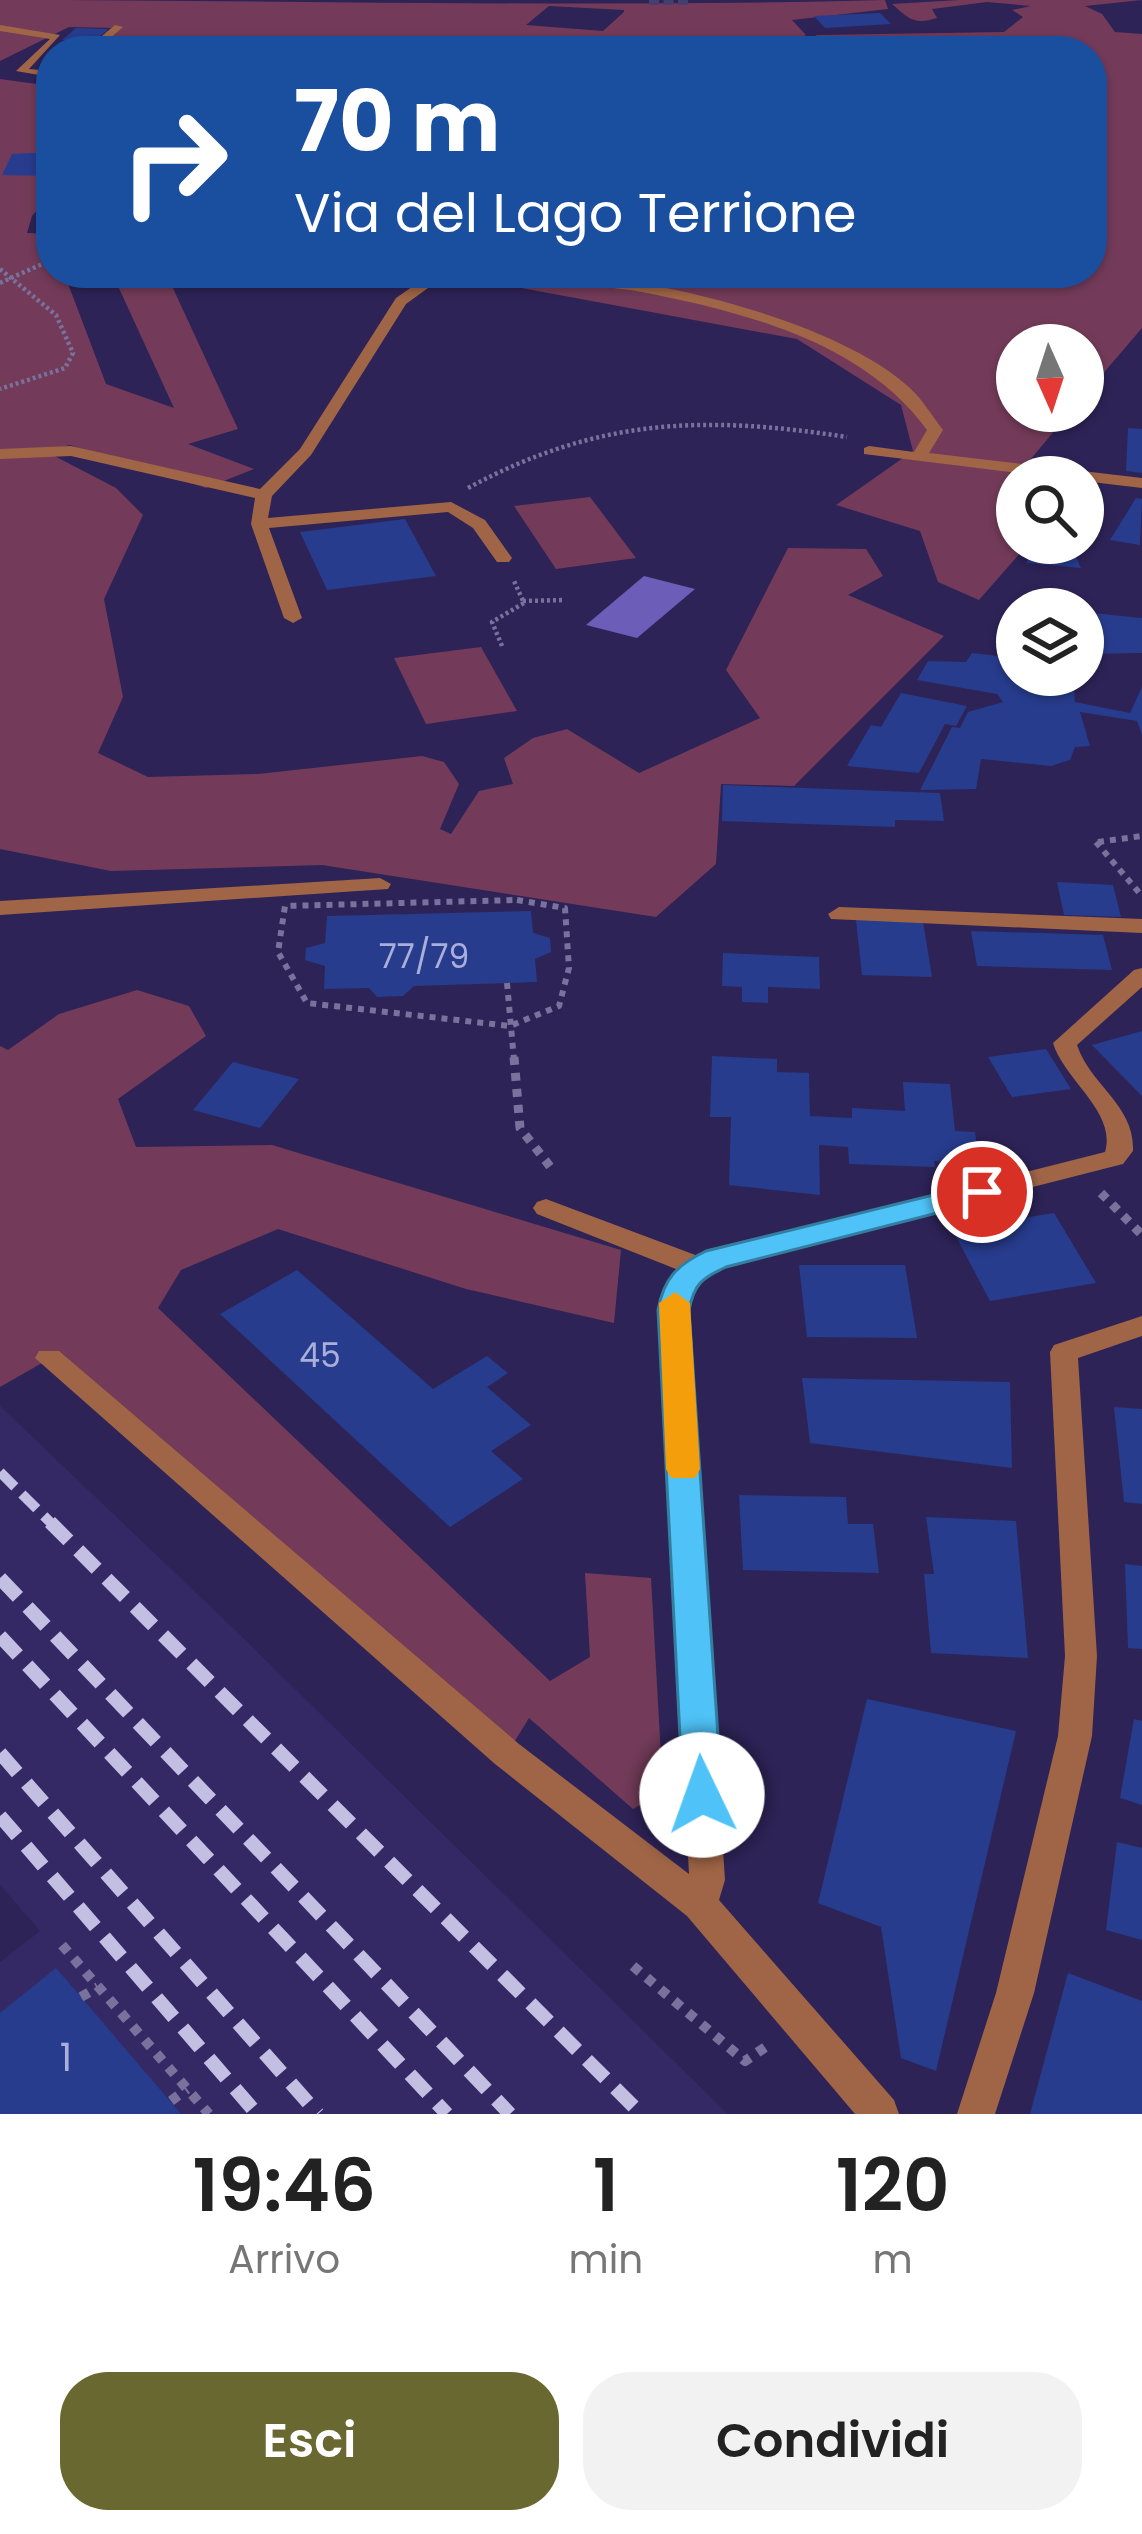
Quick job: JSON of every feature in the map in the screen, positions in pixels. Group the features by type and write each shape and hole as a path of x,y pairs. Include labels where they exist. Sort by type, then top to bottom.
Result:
{"street":[{"path":"107,36 118,27"},
{"path":"0,28 51,36"},
{"path":"36,57 21,71 36,72"},
{"path":"293,618 259,524 264,495 306,452 401,301 424,288"},
{"path":"617,288 790,326 832,344 918,404 935,430 922,454"},
{"path":"0,454 71,451 264,495"},
{"path":"869,451 1142,483"},
{"path":"259,524 451,507 479,524 503,558"},
{"path":"0,908 380,884"},
{"path":"839,914 1142,926"},
{"path":"700,1904 707,1880 673,1310 683,1278 696,1266 749,1249 1114,1158 1123,1141 1117,1123 1072,1063 1066,1043 1142,975"},
{"path":"545,1208 696,1266"},
{"path":"976,2114 1016,1993 1076,1736 1081,1656 1064,1352 1142,1326"},
{"path":"49,1358 507,1754 700,1904 880,2114"}],"path":[{"path":"0,283 36,267"},
{"path":"0,269 56,315 73,353 64,368 0,388"},
{"path":"451,507 470,487 528,456 580,437 645,423 749,420 922,454"},
{"path":"503,558 523,601"},
{"path":"502,646 492,622 523,601 565,599"},
{"path":"1142,836 1096,842 1142,896"},
{"path":"518,900 566,908 569,968 560,1006 510,1026 307,1003 278,952 285,907 518,900"},
{"path":"507,983 520,1128 552,1169"},
{"path":"1075,1170 1142,1235"},
{"path":"62,1945 209,2114"},
{"path":"633,1966 745,2061"},
{"path":"81,1997 98,1987"},
{"path":"171,2102 187,2089"}],"shaded area":[{"path":"0,0 553,4 885,0 888,9 792,20 804,36 108,36 116,28 69,27 51,36 36,36 36,43 0,61","holes":["549,6 624,12 603,31 526,25"]},
{"path":"959,0 1142,0 1085,6 1102,14 1115,32 1142,34 1142,328 1104,372 1104,324 996,324 996,432 1053,432 1033,456 996,456 996,564 1011,564 979,600 938,582 920,531 836,505 913,451 901,405 797,339 521,288 1107,288 1107,36 815,36 1004,32 1023,17 1012,10 1031,6 987,2 932,9 937,18 923,21 908,17 892,4"},
{"path":"0,79 36,84 36,212 27,233 36,233 36,288 70,288 106,384 174,408 119,288 173,288 238,429 188,444 254,469 206,488 70,445 45,451 116,488 143,515 104,599 123,697 98,753 148,777 258,774 422,756 444,762 459,784 440,829 451,834 479,791 513,784 504,758 533,738 567,729 639,773 760,718 726,670 788,548 866,549 883,576 848,595 944,636 794,786 721,784 716,864 656,917 322,865 111,871 0,849"},
{"path":"590,497 636,558 556,569 514,506"},
{"path":"644,576 695,589 637,638 586,625"},
{"path":"481,647 517,711 426,724 394,658"},
{"path":"137,990 189,1006 206,1036 118,1099 136,1147 272,1145 621,1250 614,1323 466,1289 278,1229 181,1270 158,1308 550,1681 590,1657 585,1573 651,1578 663,1792 633,1809 529,1718 507,1754 49,1359 0,1387 0,1046 8,1050 59,1014"},
{"path":"0,1406 728,2114 0,2114 0,1962 40,1931 0,1885"}],"building":[{"path":"880,13 891,24 825,28 814,16"},
{"path":"76,28 108,30 100,36 67,36"},
{"path":"36,153 36,176 2,175 12,154"},
{"path":"1128,428 1142,429 1142,473 1126,471"},
{"path":"1136,498 1142,499 1140,545 1110,540"},
{"path":"405,519 436,576 327,590 300,532"},
{"path":"1104,614 1142,618 1142,653 1104,654"},
{"path":"972,653 996,656 996,694 917,680 928,661 966,662"},
{"path":"1142,687 1142,735 1137,721 1080,712 1090,746 1075,747 1070,760 1051,766 981,759 976,789 920,790 952,727 960,728 968,712 1003,702 998,696 1075,696 1075,702 1130,713"},
{"path":"901,693 967,706 956,726 945,724 919,773 847,766 871,725 881,727"},
{"path":"723,785 940,793 944,821 895,820 895,827 722,821"},
{"path":"1057,882 1113,885 1121,917 1064,915"},
{"path":"531,911 533,933 550,938 551,952 535,959 537,982 414,986 403,996 377,997 369,988 324,989 325,966 305,960 306,948 325,943 327,916"},
{"path":"856,920 923,921 932,977 862,975"},
{"path":"971,931 1103,935 1112,970 977,966"},
{"path":"723,953 819,957 820,989 768,987 768,1003 742,1002 742,987 722,986"},
{"path":"1142,1031 1142,1096 1092,1045"},
{"path":"1046,1049 1071,1089 1012,1097 988,1057"},
{"path":"712,1056 777,1059 777,1072 809,1073 810,1116 852,1118 852,1108 905,1111 903,1082 950,1084 955,1131 975,1132 979,1163 934,1161 935,1167 849,1164 848,1147 819,1145 820,1195 729,1185 731,1117 710,1117"},
{"path":"233,1062 299,1079 260,1128 193,1110"},
{"path":"1054,1213 1096,1283 990,1301 952,1229"},
{"path":"799,1265 905,1265 917,1338 807,1337"},
{"path":"297,1270 433,1389 487,1356 508,1373 487,1387 531,1425 491,1451 523,1479 450,1527 220,1314"},
{"path":"802,1378 1010,1382 1012,1468 810,1443"},
{"path":"1114,1407 1142,1409 1142,1504 1124,1502"},
{"path":"739,1495 846,1497 848,1524 873,1524 879,1573 743,1570"},
{"path":"926,1517 1016,1521 1028,1658 931,1653 924,1574 934,1574"},
{"path":"1125,1564 1142,1566 1142,1649 1128,1648"},
{"path":"867,1699 1016,1731 936,2071 901,2058 881,1927 818,1903"},
{"path":"1134,1719 1142,1721 1142,1805 1120,1798"},
{"path":"1117,1842 1142,1848 1142,1940 1106,1930"},
{"path":"56,1968 181,2114 0,2114 0,2013"},
{"path":"1068,1973 1142,2001 1142,2114 1030,2114"}],"tunnel":[{"path":"649,0 690,0"}],"railway":[{"path":"0,1472 50,1522"},
{"path":"50,1522 53,1525"},
{"path":"50,1522 641,2114"},
{"path":"0,1578 510,2114"},
{"path":"0,1636 447,2114"},
{"path":"0,1753 318,2114"},
{"path":"0,1816 257,2114"}],"slow traffic":[{"path":"675,1303 683,1469"}],"route":[{"path":"702,1795 673,1310 683,1278 696,1266 717,1258 982,1192"}]}
